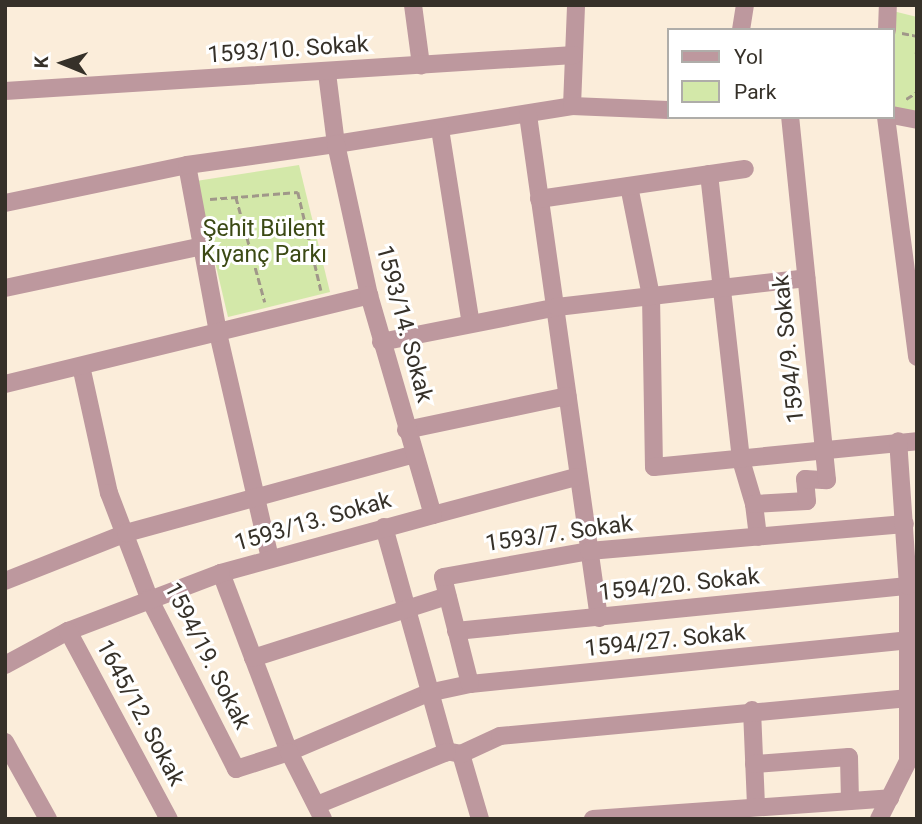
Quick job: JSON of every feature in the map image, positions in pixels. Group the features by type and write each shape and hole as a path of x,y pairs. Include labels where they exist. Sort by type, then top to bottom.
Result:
{"street":[{"path":"413,5 421,65"},
{"path":"572,106 576,5"},
{"path":"741,28 745,5"},
{"path":"887,28 888,5"},
{"name":"1593/10. Sokak","path":"5,91 327,73 574,55"},
{"name":"1593/14. Sokak","path":"327,73 335,144 369,295 406,430 433,515"},
{"path":"5,203 187,165 440,129 572,106 666,110"},
{"path":"528,115 557,307 576,477 599,618"},
{"path":"894,115 917,120"},
{"name":"1594/9. Sokak","path":"754,504 807,501 805,480 827,481 790,119"},
{"path":"886,119 917,357"},
{"path":"440,129 471,324"},
{"path":"187,165 218,333 253,497 270,559"},
{"path":"539,198 745,169"},
{"path":"709,174 741,460 754,504 758,537"},
{"path":"629,186 651,296 654,467 917,441"},
{"path":"5,288 202,246"},
{"path":"381,341 557,307 806,278"},
{"path":"5,384 369,295"},
{"name":"1594/19. Sokak","path":"81,366 97,452 149,598 236,769 289,752 428,693"},
{"path":"406,430 567,396"},
{"path":"879,819 908,761 906,698 908,640 913,615 908,586 898,441"},
{"path":"5,580 126,533 414,454"},
{"name":"1593/13. Sokak","path":"5,665 68,631 149,598 221,573 576,477"},
{"name":"1593/7. Sokak","path":"447,596 443,577 589,551 905,524"},
{"path":"384,527 428,693 480,819"},
{"path":"221,573 289,752 320,812 454,753 500,736 752,710 906,698"},
{"name":"1594/20. Sokak","path":"456,631 908,586"},
{"path":"253,658 447,596 470,684"},
{"name":"1645/12. Sokak","path":"68,631 169,819"},
{"name":"1594/27. Sokak","path":"428,693 470,684 908,640"},
{"path":"752,710 756,807"},
{"path":"5,743 48,819"},
{"path":"754,764 849,757 850,801"},
{"path":"593,819 890,799"}],"path":[{"path":"917,45 917,62"},
{"path":"194,201 298,192 322,294"},
{"path":"236,197 266,307"}],"green space":[{"path":"893,11 917,17 917,115 894,111"},
{"name":"Şehit Bülent Kıyanç Parkı","path":"299,165 330,292 228,317 196,181"}]}
